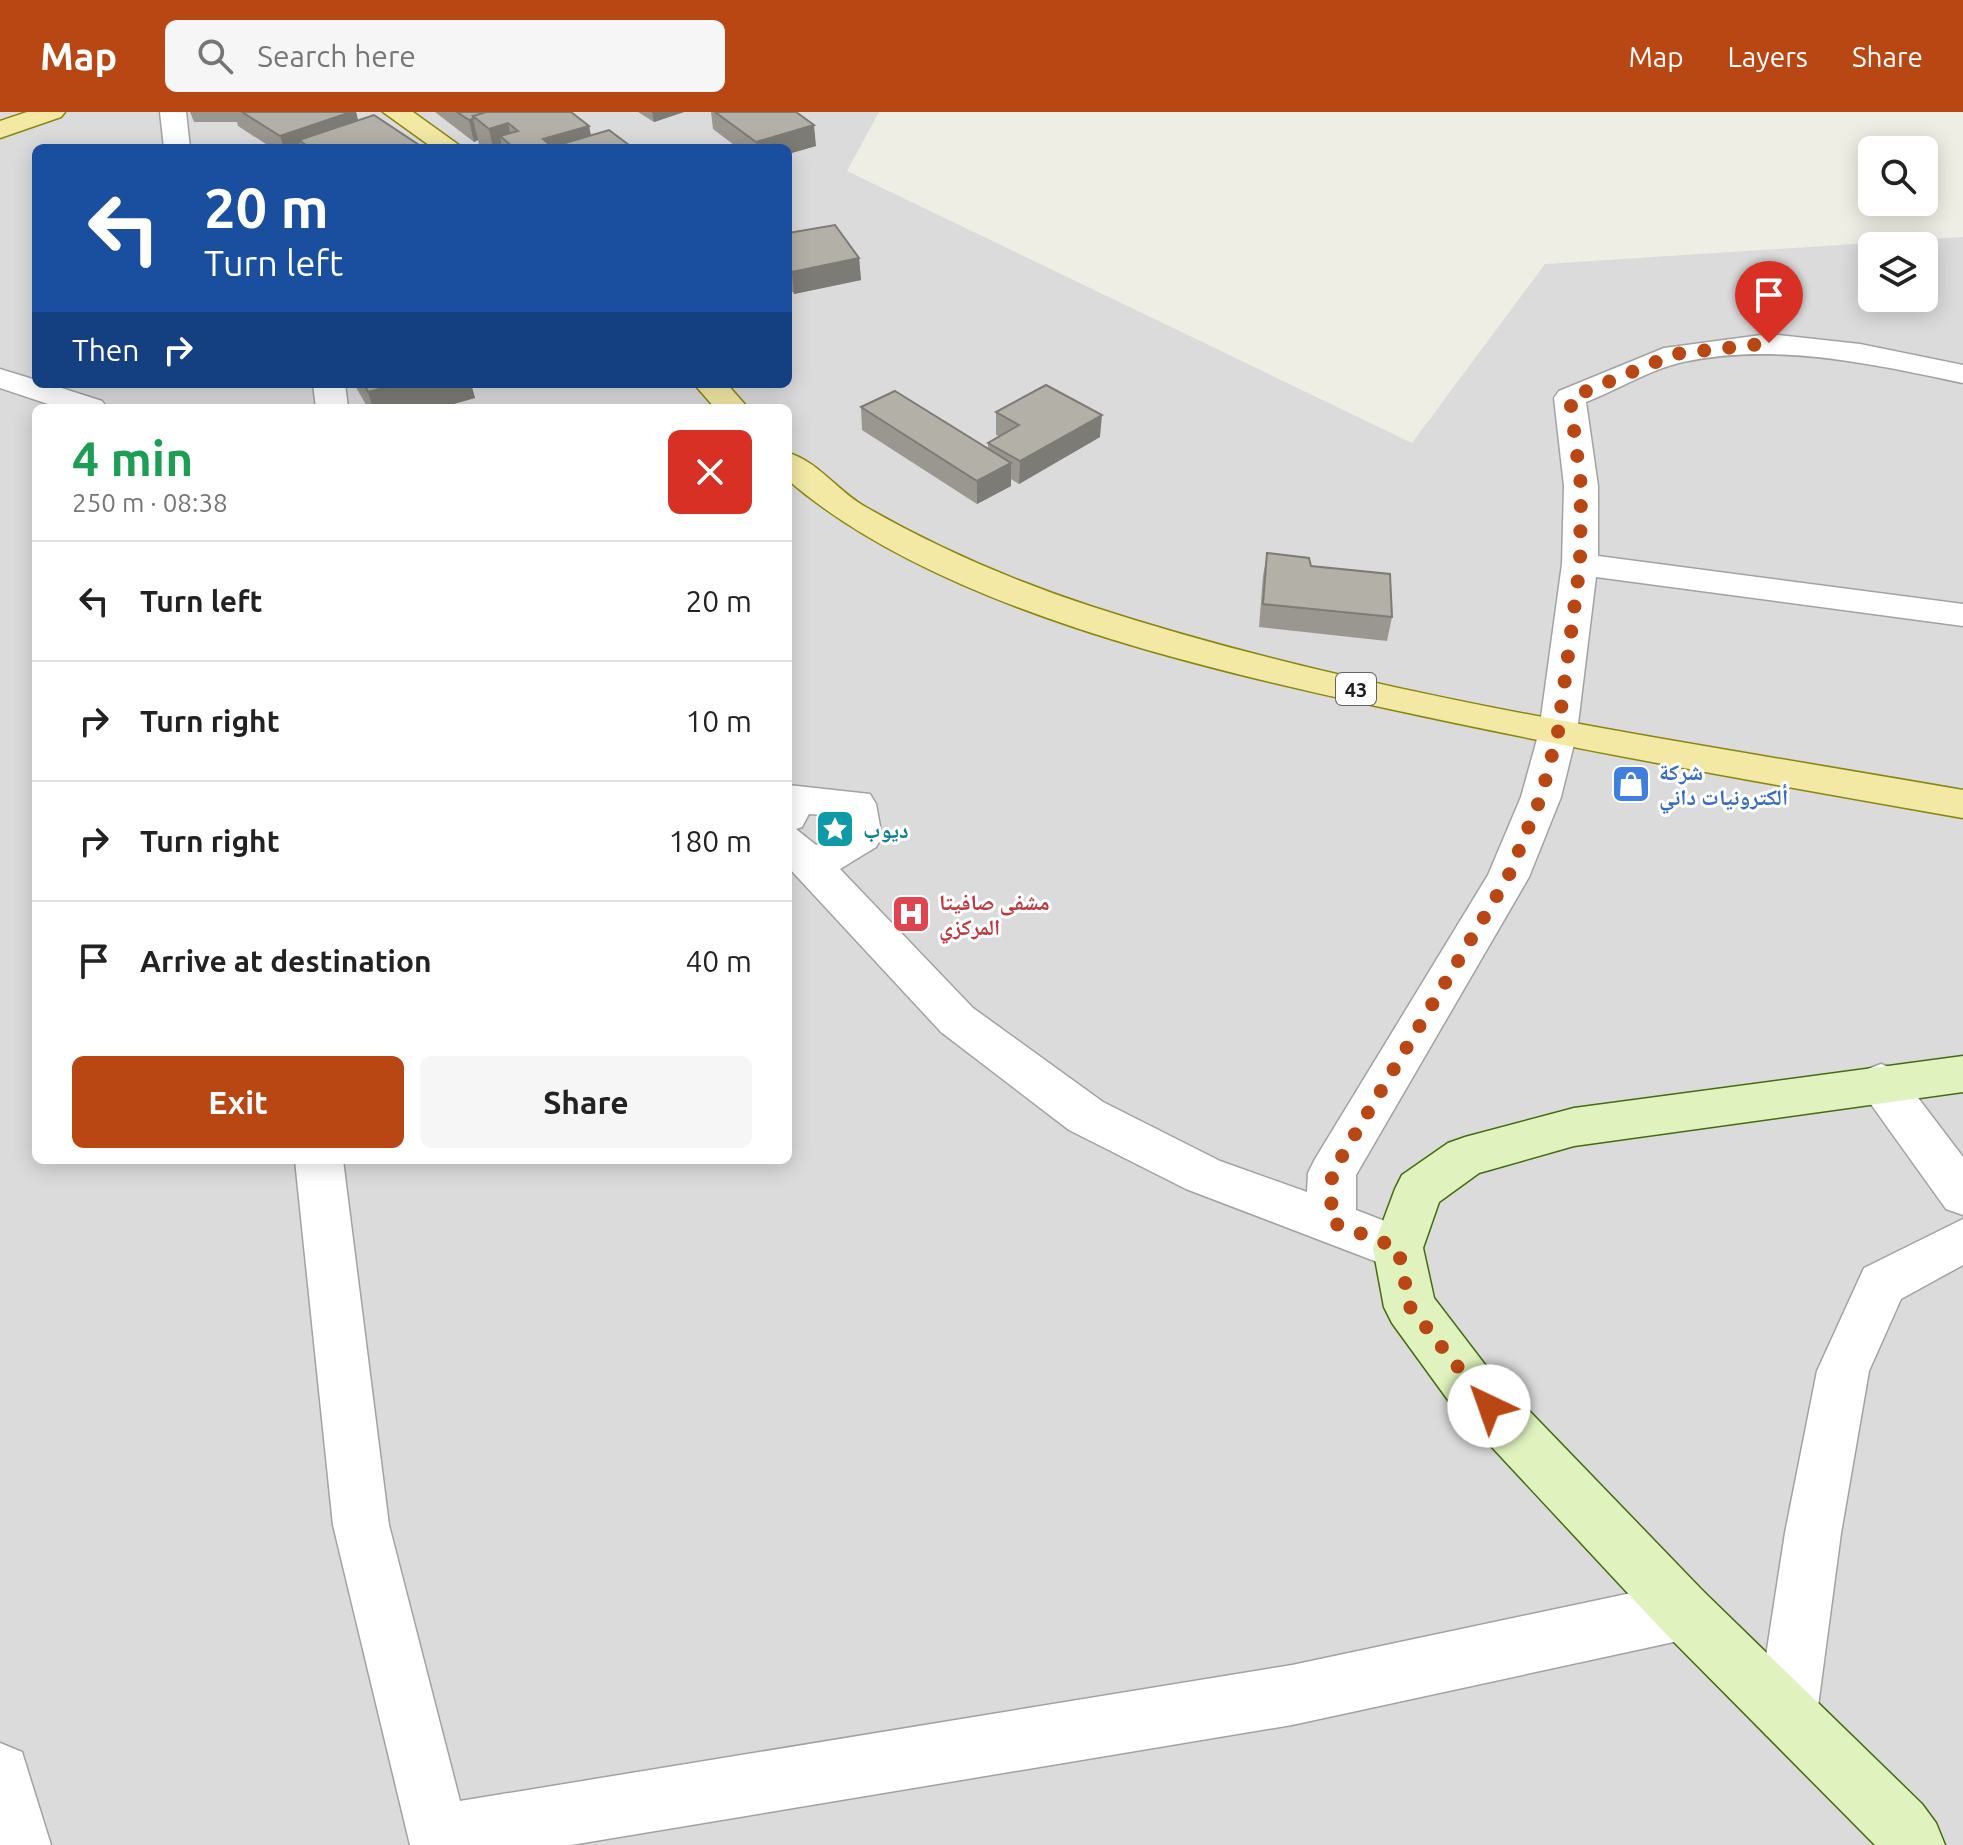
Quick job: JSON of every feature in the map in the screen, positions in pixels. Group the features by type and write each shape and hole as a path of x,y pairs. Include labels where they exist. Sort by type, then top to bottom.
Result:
{"main road":[{"path":"0,130 52,112"},
{"path":"396,112 444,144"},
{"path":"714,388 728,404"},
{"name":"43","path":"792,466 848,511 950,567 1103,621 1282,673 1558,732 1963,804"},
{"path":"1914,1845 1900,1826 1683,1611 1467,1383 1410,1307 1398,1248 1419,1189 1465,1157 1574,1127 1963,1074"}],"street":[{"path":"173,112 177,144"},
{"path":"1331,1222 1332,1173 1508,877 1541,797 1558,732 1580,564 1581,486 1570,398 1675,354 1769,343 1860,353 1963,374"},
{"path":"0,378 79,404"},
{"path":"1580,564 1963,615"},
{"path":"792,802 793,798 856,804 862,837 800,854 957,1020 1086,1116 1203,1175 1398,1248"},
{"path":"1881,1083 1963,1194"},
{"path":"319,1164 361,1525 438,1841 1292,1695 1683,1611"},
{"path":"1787,1714 1813,1533 1843,1371 1882,1284 1963,1240"},
{"path":"0,1774 20,1845"}],"shaded area":[{"path":"0,112 879,112 847,171 1412,443 1545,264 1858,244 1858,312 1938,312 1938,239 1963,237 1963,1845 0,1845"}],"building":[{"path":"242,112 351,112 280,136"},
{"path":"457,112 486,112 469,120"},
{"path":"486,112 571,112 589,126 543,139 549,144 509,144 500,136 518,131 508,123 489,129 473,116"},
{"path":"715,112 796,112 814,125 756,142"},
{"path":"374,115 418,144 304,144 299,140"},
{"path":"609,130 628,144 562,144"},
{"path":"835,225 859,258 792,272 792,232"},
{"path":"1046,385 1102,415 1020,461 988,443 1019,425 996,412"},
{"path":"895,391 1011,463 977,481 861,407"},
{"path":"1267,553 1309,558 1311,566 1390,574 1392,617 1263,604"}],"place":[{"name":"شركة ألكترونيات داني","path":"1631,784"},
{"name":"ديوب","path":"835,829"},
{"name":"مشفى صافيتا المركزي","path":"911,914"}],"route":[{"path":"1489,1406 1467,1383 1410,1307 1398,1248 1331,1222 1332,1173 1437,991 1508,877 1541,797 1558,732 1580,564 1581,486 1570,398 1675,354 1769,343"}]}
